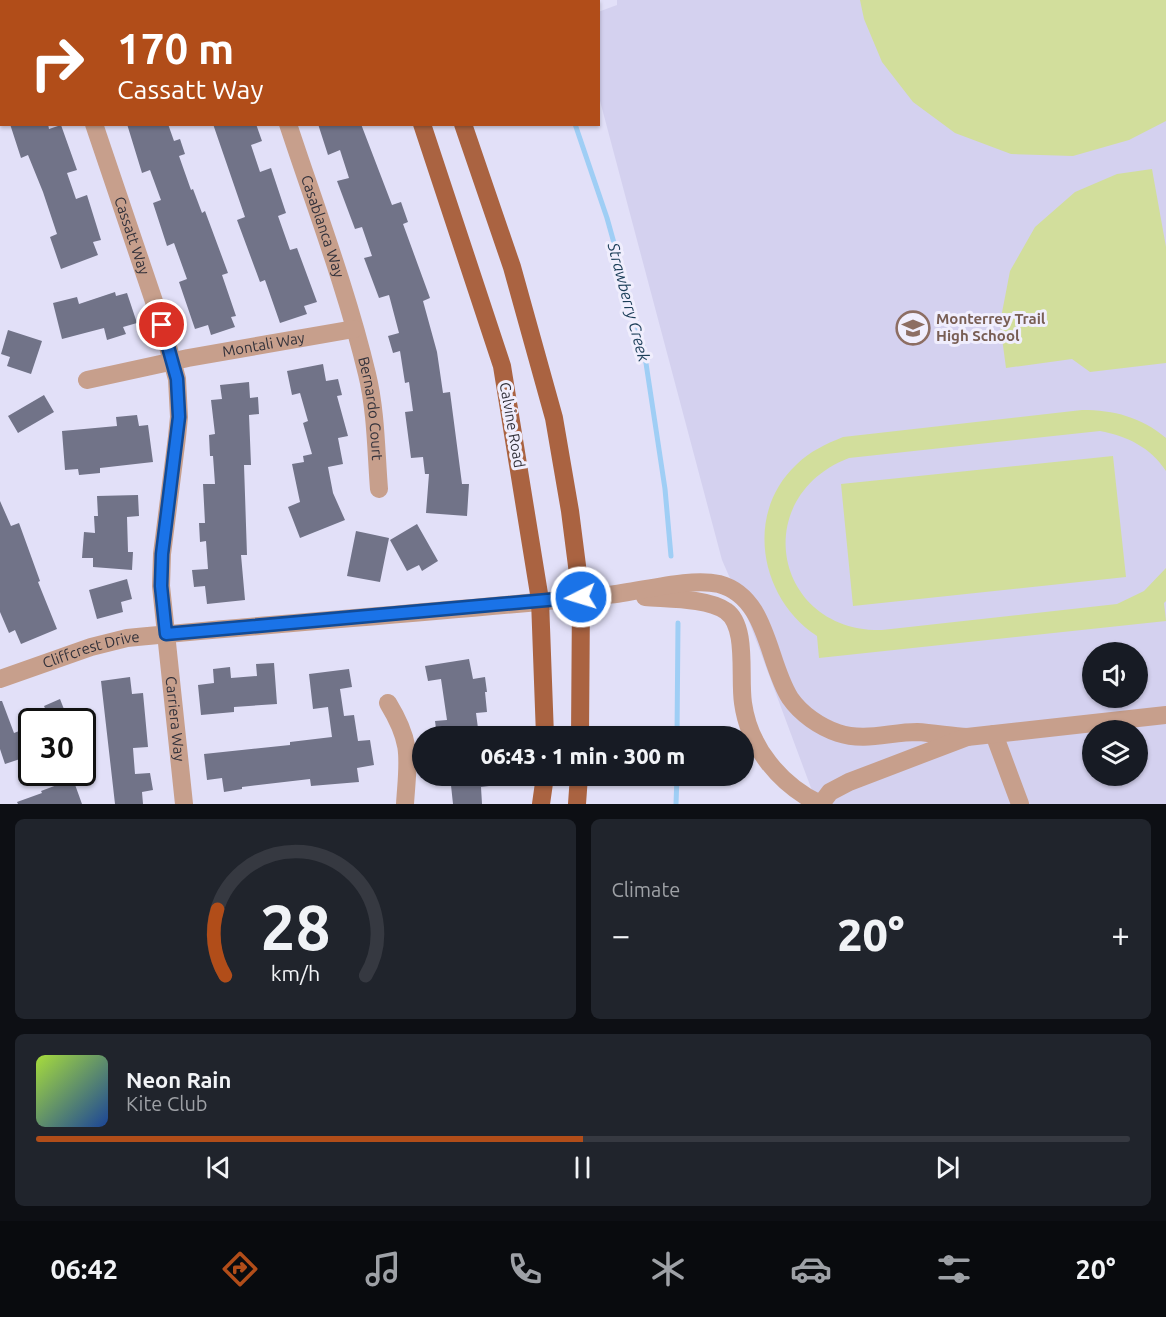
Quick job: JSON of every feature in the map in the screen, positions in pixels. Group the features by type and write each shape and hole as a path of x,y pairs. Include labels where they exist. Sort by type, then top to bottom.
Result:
{"main road":[{"name":"Calvine Road","path":"423,126 502,366 540,600 545,726"},
{"path":"464,126 512,267 554,418 570,512 581,597 580,726"},
{"path":"541,804 543,786"},
{"path":"577,804 578,786"}],"street":[{"name":"Cassatt Way","path":"95,126 162,325 177,379 179,417 162,554 161,586 166,634"},
{"name":"Casablanca Way","path":"289,126 354,329"},
{"name":"Montali Way","path":"87,380 172,361 354,329"},
{"name":"Bernardo Court","path":"354,329 367,375 379,489"},
{"path":"614,594 700,582 718,584 732,589 744,598 761,626 789,696 797,707 819,724 838,733 882,736 915,732 968,737 1166,715"},
{"name":"Cliffcrest Drive","path":"0,680 91,647 127,638 614,594"},
{"path":"614,594 713,603 727,611 735,620 738,628 743,705 752,735 767,761 786,784 801,795 820,804 830,792 849,782 968,737"},
{"name":"Carriera Way","path":"166,634 184,804"},
{"path":"388,703 407,742 405,804"},
{"path":"994,734 1020,804"}],"shaded area":[{"name":"Monterrey Trail High School","path":"617,0 1166,0 1166,804 817,804 750,624 722,560 600,101 600,11 617,5"}],"green space":[{"path":"860,0 1166,0 1166,121 1129,140 1073,156 1011,154 955,133 913,102 882,62 864,19"},
{"path":"1152,169 1166,247 1166,363 1090,372 1072,359 1006,368 1000,323 1010,271 1035,227 1075,192 1117,174"},
{"path":"1082,410 1105,411 1127,416 1157,431 1166,438 1166,471 1153,455 1137,444 1100,431 849,458 817,477 796,502 787,530 787,559 797,587 817,609 845,625 882,630 1117,604 1144,591 1166,568 1166,601 1164,603 1166,621 819,658 817,636 798,620 782,601 772,579 766,555 765,531 769,507 780,485 801,460 824,445 843,437"},
{"path":"1113,456 1126,577 853,606 841,484"}],"building":[{"path":"11,126 48,126 49,129 61,126 77,170 67,173 76,199 87,195 101,240 93,242 98,255 61,269 50,237 57,234 43,192 28,155 21,158"},
{"path":"128,126 169,126 174,141 180,139 185,154 179,156 191,190 193,189 202,213 205,211 228,273 222,275 236,316 231,317 235,327 211,335 208,325 195,329 179,282 187,279 174,243 167,246 153,203 161,200 150,170 142,173"},
{"path":"214,126 257,126 262,141 251,145 260,172 271,168 286,213 278,216 290,250 297,248 317,302 304,306 307,314 280,323 265,280 260,282 237,220 245,217"},
{"path":"319,126 362,126 392,205 401,202 408,222 403,224 430,298 423,301 437,352 443,393 450,392 462,484 469,484 467,516 426,513 429,474 425,474 423,457 411,458 405,412 413,411 409,382 405,383 400,351 393,353 388,336 399,333 389,295 379,298 364,258 372,256 362,227 355,229 337,181 349,178 340,150 328,155"},
{"path":"115,292 116,296 127,293 137,323 123,327 126,334 107,340 104,328 62,339 53,303 77,297 79,304"},
{"path":"8,330 42,341 31,374 7,366 10,357 1,354"},
{"path":"323,364 326,381 338,379 342,395 337,396 348,436 338,438 343,464 328,467 333,493 345,520 300,538 288,507 300,502 292,464 304,462 303,456 312,454 303,423 308,421 300,393 292,395 287,371"},
{"path":"249,382 250,398 258,397 259,414 249,415 251,465 244,465 247,555 241,555 245,600 207,604 205,586 194,587 192,570 208,569 206,541 200,542 199,523 205,523 203,484 215,484 209,435 215,434 211,400 222,399 220,385"},
{"path":"44,395 54,412 18,433 8,416"},
{"path":"137,415 139,426 148,425 153,462 100,468 100,473 79,475 78,469 65,470 62,431 117,426 116,417"},
{"path":"138,495 139,516 127,517 128,552 133,552 132,570 93,567 93,558 82,558 84,532 95,533 94,516 98,516 97,496"},
{"path":"0,501 11,526 19,523 40,581 38,582 57,629 21,644 15,630 9,633 0,612"},
{"path":"417,524 438,561 422,571 419,565 407,571 390,540"},
{"path":"356,531 389,538 380,582 347,576"},
{"path":"127,579 132,599 121,602 123,612 97,619 89,590"},
{"path":"469,659 473,679 485,677 487,712 476,713 478,726 436,726 435,721 447,720 441,679 428,681 425,666"},
{"path":"274,663 277,704 234,707 234,712 201,715 198,685 214,683 213,669 230,667 231,678 257,676 256,664"},
{"path":"349,669 352,687 340,689 344,716 354,715 358,741 370,740 374,765 357,768 359,782 311,786 310,779 242,787 242,789 224,792 222,778 207,780 204,754 290,745 290,742 332,737 328,707 313,709 309,674"},
{"path":"130,677 132,694 143,693 148,747 133,748 135,774 150,773 153,790 142,792 143,804 115,804 101,681"},
{"path":"60,699 64,708 45,708 44,706"},
{"path":"0,701 2,701 14,733 18,731 18,760 5,764 0,749"},
{"path":"54,786 76,786 82,804 18,804 17,802 42,793 41,791"},
{"path":"451,786 489,786 481,787 482,804 453,804"}],"waterway":[{"name":"Strawberry Creek","path":"576,126 607,218 644,350 665,489 671,556"},
{"name":"Strawberry Creek","path":"677,726 678,623"},
{"name":"Strawberry Creek","path":"676,804 677,786"}],"place":[{"name":"Monterrey Trail High School","path":"913,328"}],"route":[{"path":"162,325 177,379 179,417 162,554 161,586 166,634 581,597"}]}
